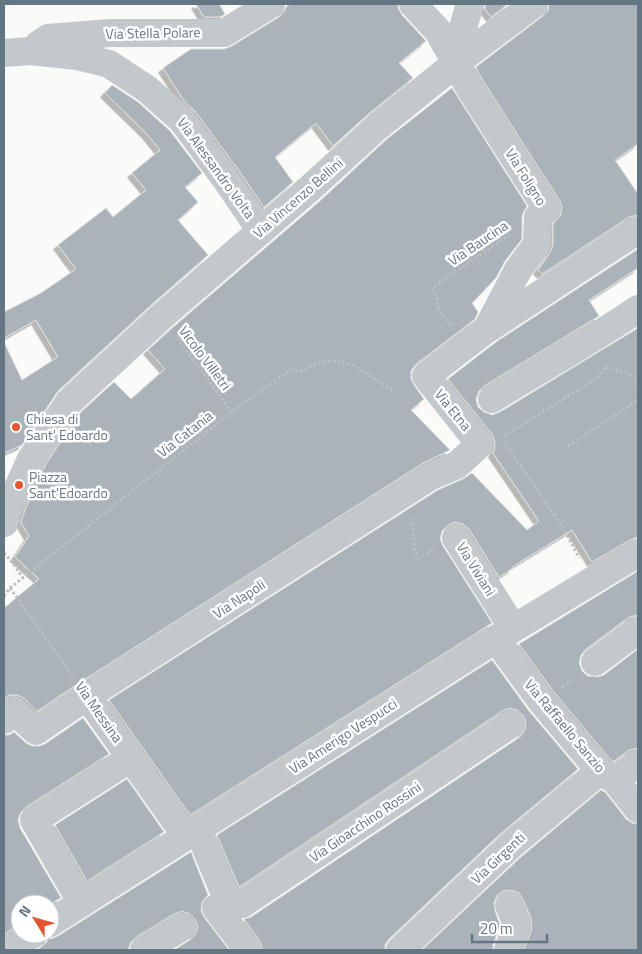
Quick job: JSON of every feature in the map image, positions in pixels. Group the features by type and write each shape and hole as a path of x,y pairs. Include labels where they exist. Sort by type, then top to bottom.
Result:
{"street":[{"name":"Via Stella Polare","path":"30,51 48,38 110,33 224,33 271,4"},
{"path":"413,4 461,59"},
{"path":"461,59 463,28 470,4"},
{"name":"Via Vincenzo Bellini","path":"5,513 31,460 69,402 161,317 377,128 461,59 534,4"},
{"name":"Via Alessandro Volta","path":"4,53 30,51 77,56 109,64 147,89 182,120 227,180 261,230"},
{"name":"Via Foligno","path":"426,376 477,337 518,270 538,244 538,217 547,209 469,87 461,59"},
{"path":"477,337 638,230"},
{"path":"492,399 541,368 591,340 638,309"},
{"name":"Via Etna","path":"426,376 491,441"},
{"name":"Via Napoli","path":"4,720 13,710 36,732 87,696 431,476 457,465 491,441"},
{"name":"Via Viviani","path":"456,538 504,634"},
{"name":"Via Amerigo Vespucci","path":"60,917 504,634 638,553"},
{"path":"595,662 638,630"},
{"name":"Via Raffaello Sanzio","path":"504,634 542,702 638,809"},
{"name":"Via Messina","path":"87,696 131,758 192,833 225,894 222,907 248,950"},
{"name":"Via Gioacchino Rossini","path":"222,907 242,904 510,724"},
{"path":"82,903 34,820 131,758"},
{"name":"Via Girgenti","path":"400,950 511,844 607,775 638,763"},
{"path":"508,950 517,924 510,905"},
{"path":"144,950 182,927"}],"path":[{"name":"Via Baucina","path":"477,337 440,311 432,288 538,217"},
{"name":"Vicolo Villetri","path":"161,317 232,412"},
{"path":"591,340 606,367 630,374 638,382"},
{"name":"Via Catania","path":"4,596 22,578 232,412 290,370 301,370 318,363 338,360 357,367 392,390"},
{"path":"565,531 491,441 597,378 606,367"},
{"path":"568,446 638,400"},
{"name":"Via Viviani","path":"413,510 414,547 418,558 456,538"},
{"path":"4,553 22,578"},
{"name":"Via Messina","path":"10,588 87,696"},
{"path":"542,702 595,662"}],"building":[{"path":"196,4 219,4 225,14 220,17 204,17"},
{"path":"290,4 398,4 402,15 426,41 399,63 413,78 367,115 333,146 316,123 275,157 293,182 264,207 195,111 185,102 163,68 191,49 224,49 232,46 279,17"},
{"path":"485,4 508,4 491,17 485,9"},
{"path":"549,4 638,4 638,144 615,160 638,194 638,215 629,217 542,274 538,270 550,253 553,245 553,224 561,215 562,207 476,67 543,16 548,11"},
{"path":"112,85 138,102 170,131 202,173 185,187 198,202 178,220 208,255 58,391 22,445 4,453 4,342 22,380 58,357 36,320 4,338 4,312 41,293 76,269 58,245 106,208 113,217 146,190 132,173 160,150 146,133 105,93"},
{"path":"452,88 527,206 522,216 522,239 505,261 496,278 472,303 478,312 475,319 416,364 411,371 411,379 424,399 411,410 450,450 423,463 37,711 24,698 17,695 9,695 4,698 4,608 39,579 15,557 29,536 21,522 46,464 81,412 114,382 131,399 165,369 148,350 320,201 387,139"},
{"path":"638,249 638,268 589,300 599,316 484,386 479,391 476,399 478,407 484,412 492,415 500,412 638,328 638,537 592,562 572,530 499,577 469,529 463,524 455,522 448,525 442,531 440,539 443,546 492,623 190,815 109,700 438,490 472,473 527,530 539,521 493,453 495,442 492,434 448,379 496,342"},
{"path":"638,571 638,615 629,617 586,649 581,655 579,663 582,671 588,676 597,677 604,675 638,649 638,748 629,750 614,761 610,759 554,692 519,644"},
{"path":"492,660 529,711 578,769 500,834 389,939 385,945 385,950 263,950 260,941 244,919 251,917 520,737 525,730 526,722 524,716 517,710 509,708 502,711 239,887 217,835"},
{"path":"83,718 109,754 21,812 18,820 20,828 59,894 10,894 10,930 4,934 4,735 14,732 32,746 45,744"},
{"path":"127,779 164,832 87,881 55,825"},
{"path":"601,790 605,792 626,819 638,824 638,950 524,950 532,929 531,918 518,892 510,890 503,891 497,895 494,903 500,925 493,950 422,950 521,857"},
{"path":"191,852 208,895 202,902 201,911 229,950 174,950 190,940 195,935 198,927 195,919 190,914 182,911 136,937 131,942 128,950 37,950 44,944 60,944 60,935"}],"place":[{"name":"Chiesa di Sant' Edoardo","path":"16,427"},
{"name":"Piazza Sant'Edoardo","path":"19,485"}]}
